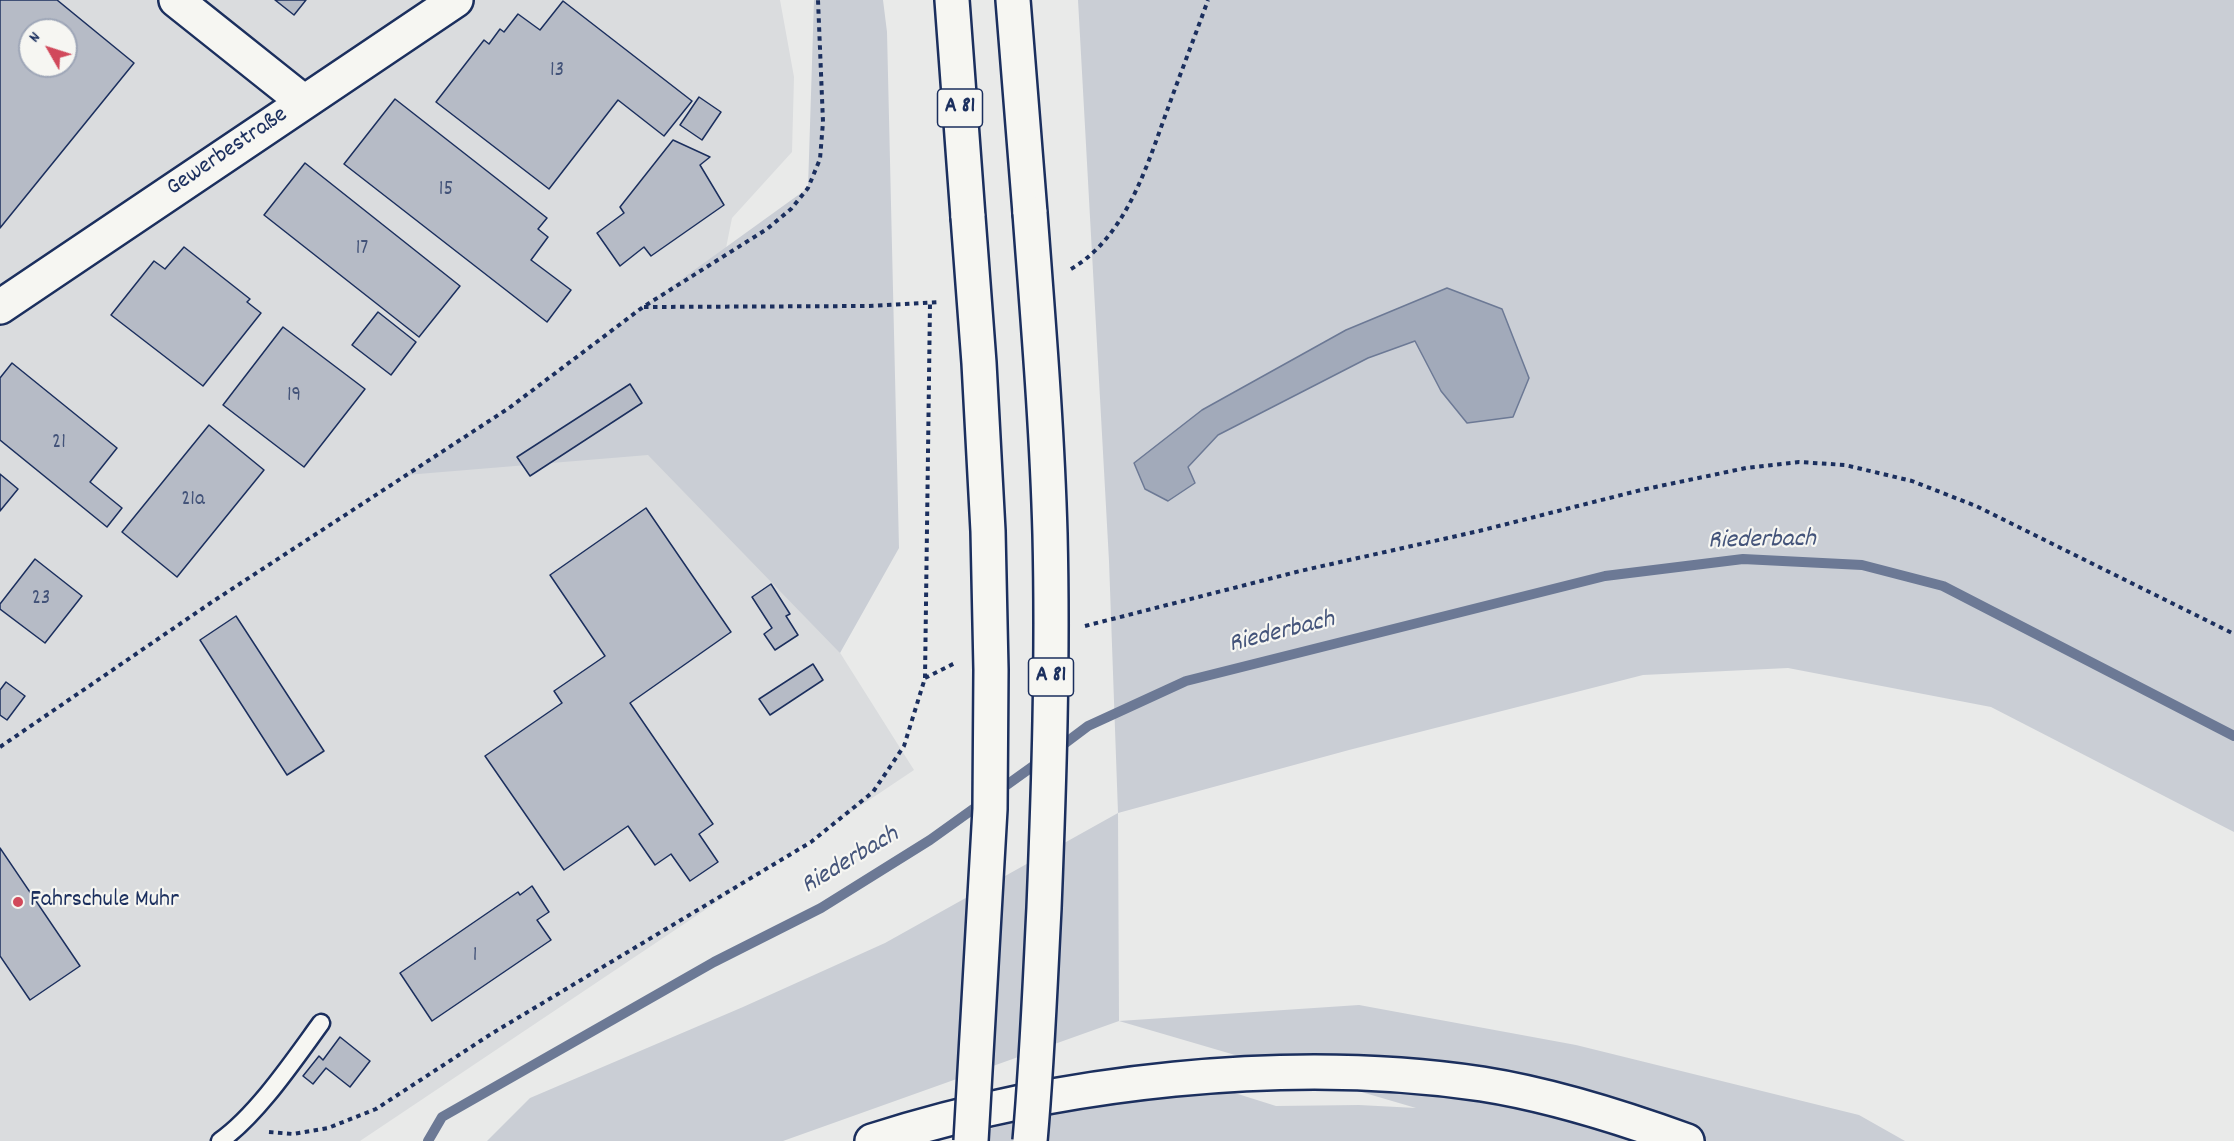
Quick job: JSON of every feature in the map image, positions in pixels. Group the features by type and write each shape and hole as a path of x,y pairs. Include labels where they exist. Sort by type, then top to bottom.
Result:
{"main road":[{"path":"176,0 304,102"},
{"name":"Gewerbestraße","path":"0,307 456,0"},
{"name":"A 81","path":"952,0 980,363 988,531 991,670 990,809 971,1141"},
{"name":"A 81","path":"1013,0 1041,364 1049,521 1051,673 1041,965 1030,1141"},
{"path":"872,1141 910,1128 1084,1091 1187,1078 1356,1072 1420,1076 1484,1084 1554,1099 1630,1121 1687,1141"}],"lane":[{"path":"220,1141 235,1131 291,1066 321,1023"}],"path":[{"path":"0,747 212,602 509,408 643,307 767,229 791,209 808,188 820,159 823,122 818,0"},
{"path":"1067,271 1102,243 1122,216 1142,178 1208,0"},
{"path":"643,307 869,306 941,301"},
{"path":"235,1131 293,1134 328,1128 376,1109 491,1034 811,842 873,792 904,746 926,678 930,303"},
{"path":"1076,628 1289,573 1479,531 1641,490 1746,468 1799,462 1845,465 1912,481 1976,506 2234,634"},
{"path":"926,678 964,658"}],"shaded area":[{"path":"0,0 780,0 794,77 792,152 732,218 692,418 914,770 360,1141 0,1141"},
{"path":"814,0 883,0 887,32 899,548 840,653 648,455 406,475 509,408 643,307 808,188"},
{"path":"1078,0 2234,0 2234,832 1991,707 1788,668 1643,675 1349,750 1118,813 1109,561"},
{"path":"1118,813 1119,1021 783,1141 487,1141 530,1098 743,1007 885,943"},
{"path":"1359,1005 1576,1045 1859,1115 1905,1141 961,1141 1084,1091 1187,1078 1276,1106 1359,1105 1416,1108 1119,1021"}],"water":[{"path":"1447,288 1502,309 1529,378 1513,417 1467,423 1441,391 1415,341 1368,358 1218,435 1188,467 1195,483 1168,501 1145,489 1134,463 1202,410 1346,330"}],"building":[{"path":"0,0 57,0 134,63 0,228"},
{"path":"275,0 306,0 294,15"},
{"path":"563,1 692,101 664,136 618,100 549,189 436,102 484,40 489,44 500,29 504,32 518,14 540,30"},
{"path":"699,97 721,112 702,140 680,125"},
{"path":"395,99 547,218 538,229 548,237 531,260 571,290 547,322 344,164"},
{"path":"673,140 710,157 700,165 724,205 651,256 644,247 620,266 597,233 624,213 620,207"},
{"path":"305,163 460,286 419,337 264,215"},
{"path":"184,247 250,299 247,302 261,313 203,386 111,315 154,261 165,269"},
{"path":"378,312 416,342 391,375 352,345"},
{"path":"283,327 365,389 304,467 223,405"},
{"path":"12,363 117,448 90,482 122,508 107,527 0,440 0,378"},
{"path":"630,384 642,403 530,476 517,457"},
{"path":"209,425 264,470 177,577 122,532"},
{"path":"0,474 18,489 0,511"},
{"path":"646,508 731,632 630,703 713,824 699,834 718,862 690,881 671,854 655,865 628,826 564,870 485,756 562,703 554,691 605,656 550,575"},
{"path":"35,559 82,596 45,643 0,609 0,604"},
{"path":"771,584 790,614 786,616 798,635 775,650 764,634 772,628 752,597"},
{"path":"236,616 324,751 287,775 200,640"},
{"path":"813,664 823,680 770,715 759,699"},
{"path":"6,682 25,696 7,720 0,715 0,690"},
{"name":"Fahrschule Muhr","path":"0,848 80,966 30,1000 0,956"},
{"path":"532,886 549,912 537,920 551,940 432,1021 400,973 518,892 520,895"},
{"path":"340,1037 370,1061 350,1087 326,1068 313,1084 303,1076 319,1056 323,1060"}],"waterway":[{"name":"Riederbach","path":"1056,750 1088,726 1186,681 1605,576 1743,559 1862,565 1943,586 2234,736"},
{"name":"Riederbach","path":"428,1141 442,1117 714,962 821,908 930,840 1043,759"}],"place":[{"name":"Fahrschule Muhr","path":"18,902"}]}
